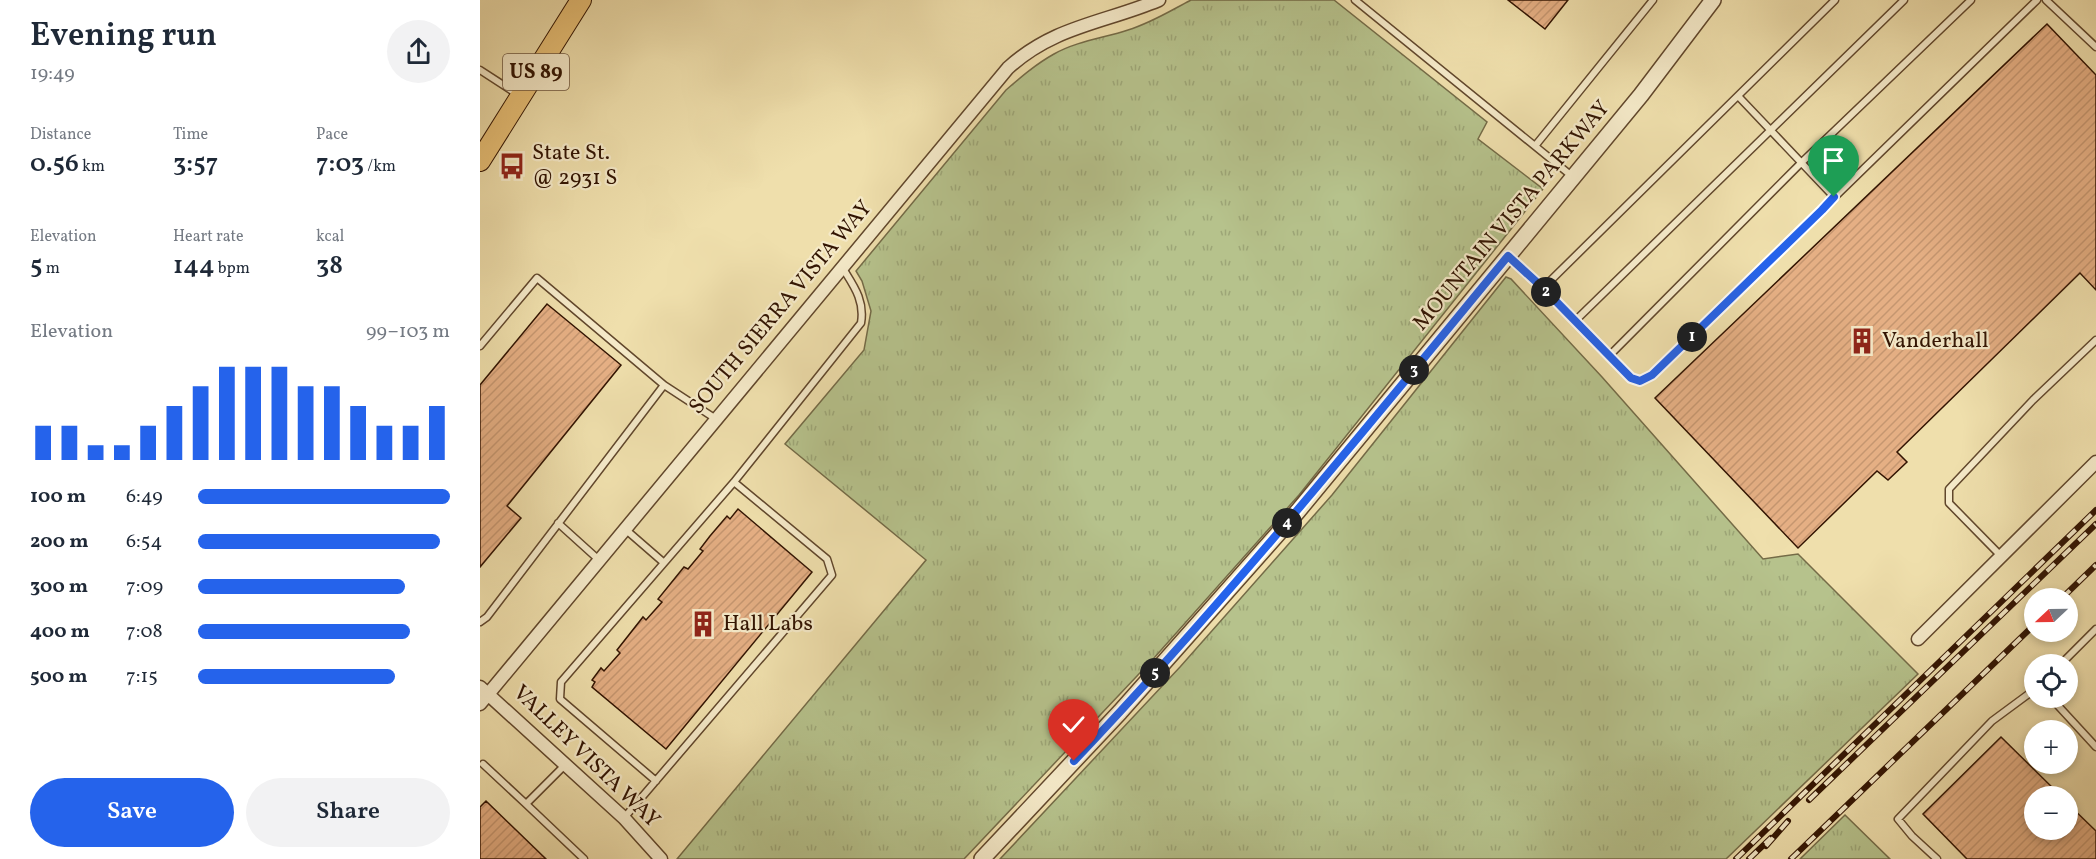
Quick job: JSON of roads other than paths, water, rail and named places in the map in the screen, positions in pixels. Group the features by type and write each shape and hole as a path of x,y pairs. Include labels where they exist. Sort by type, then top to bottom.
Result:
{"main road":[{"name":"US 89","path":"480,161 581,0"}],"street":[{"name":"SOUTH SIERRA VISTA WAY","path":"480,704 484,690 599,560 1008,68 1025,52 1051,37 1159,0"},
{"name":"MOUNTAIN VISTA PARKWAY","path":"981,859 1120,712 1298,511 1641,95 1713,0"},
{"path":"1918,639 2096,462"},
{"name":"VALLEY VISTA WAY","path":"484,690 624,818 661,859"}],"lane":[{"path":"1355,0 1573,177"},
{"path":"1535,146 1653,0"},
{"path":"1543,288 1835,0"},
{"path":"1575,321 1904,0"},
{"path":"1609,356 1802,163 1971,0"},
{"path":"1508,256 1543,288 1631,378 1640,381 1652,375 2037,0"},
{"path":"2046,0 2096,47"},
{"path":"480,70 520,96"},
{"path":"1738,96 1834,197"},
{"path":"656,781 560,699 561,682 734,482 861,323 863,311 859,294 842,267"},
{"path":"480,346 537,278 664,385 716,419"},
{"path":"2001,556 1949,504 1949,489 2033,400 2096,340"},
{"path":"480,622 487,616 664,385"},
{"path":"624,818 832,575 827,559 734,482"},
{"path":"558,523 599,560"},
{"path":"625,529 663,562"},
{"path":"2071,654 2096,629"},
{"path":"1936,859 1912,837 1898,819 1992,721 2024,697"},
{"path":"2060,708 2096,747"},
{"path":"483,764 584,859"},
{"path":"526,804 566,764"}],"railway":[{"path":"1736,859 2096,510"},
{"path":"1809,800 2096,524"},
{"path":"2072,588 2096,565"},
{"path":"1791,859 2024,635"},
{"path":"1766,846 1788,821"},
{"path":"1749,859 1771,838"}],"place":[{"name":"State St. @ 2931 S","path":"512,166"},
{"name":"Vanderhall","path":"1862,341"},
{"name":"Hall Labs","path":"703,624"}]}
